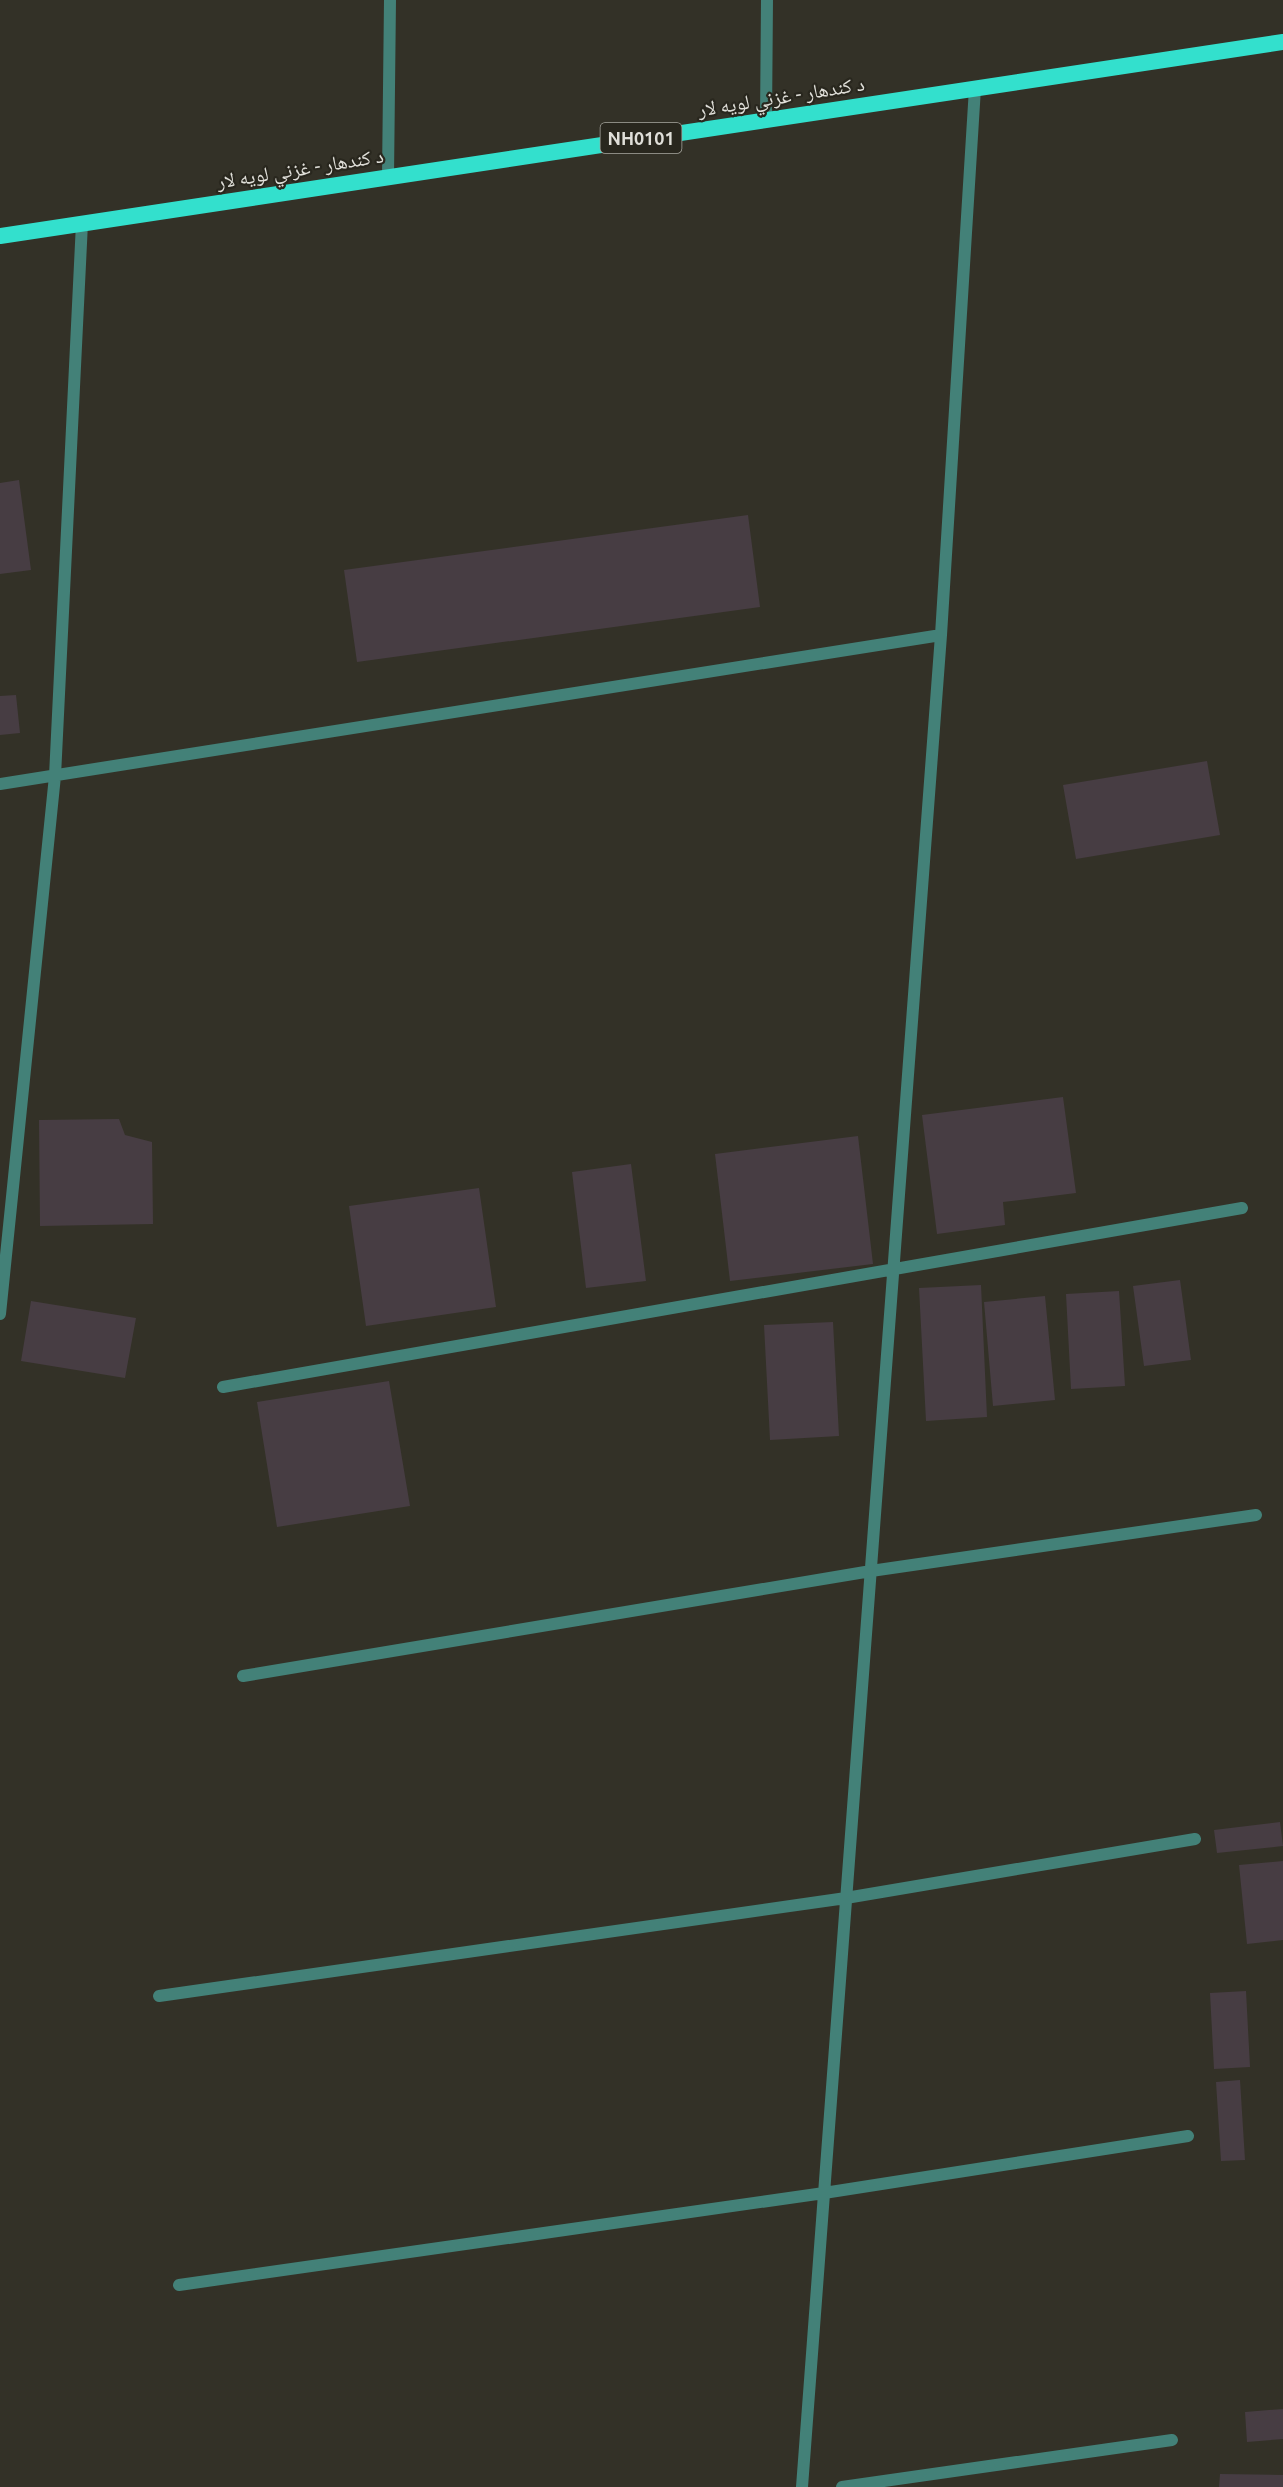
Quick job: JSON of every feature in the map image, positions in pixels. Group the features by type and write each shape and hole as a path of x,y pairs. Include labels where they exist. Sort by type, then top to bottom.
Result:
{"highway":[{"name":"د کندهار - غزني لويه لار","path":"0,236 1283,42"}],"street":[{"path":"388,176 390,0"},
{"path":"766,120 767,0"},
{"path":"802,2487 941,635 975,88"},
{"path":"0,1314 55,776 82,223"},
{"path":"0,784 941,635"},
{"path":"223,1388 1242,1208"},
{"path":"243,1676 871,1571 1256,1515"},
{"path":"159,1996 846,1898 1195,1839"},
{"path":"179,2284 824,2193 1188,2136"},
{"path":"843,2487 1172,2440"}],"building":[{"path":"19,480 31,570 0,574 0,483"},
{"path":"748,515 760,607 357,662 344,570"},
{"path":"16,695 20,733 0,735 0,696"},
{"path":"1207,761 1220,835 1076,859 1063,785"},
{"path":"1063,1097 1076,1193 1003,1202 1005,1225 937,1234 922,1115"},
{"path":"119,1119 125,1135 152,1142 153,1224 40,1226 39,1120"},
{"path":"858,1136 873,1264 730,1281 715,1154"},
{"path":"631,1164 646,1281 586,1288 572,1172"},
{"path":"479,1188 496,1307 366,1326 349,1206"},
{"path":"1180,1280 1191,1360 1144,1366 1133,1286"},
{"path":"981,1285 987,1417 926,1421 919,1288"},
{"path":"1119,1291 1125,1386 1071,1389 1066,1294"},
{"path":"1045,1296 1055,1400 993,1406 984,1302"},
{"path":"31,1301 136,1318 125,1378 21,1361"},
{"path":"833,1322 839,1436 770,1440 764,1325"},
{"path":"389,1381 410,1506 277,1527 257,1402"},
{"path":"1280,1822 1283,1846 1217,1853 1214,1830"},
{"path":"1283,1861 1283,1940 1247,1944 1239,1865"},
{"path":"1246,1991 1250,2067 1214,2069 1210,1993"},
{"path":"1240,2080 1245,2160 1221,2161 1216,2082"},
{"path":"1283,2409 1283,2439 1247,2442 1245,2412"},
{"path":"1220,2474 1283,2475 1283,2487 1219,2487"}]}
